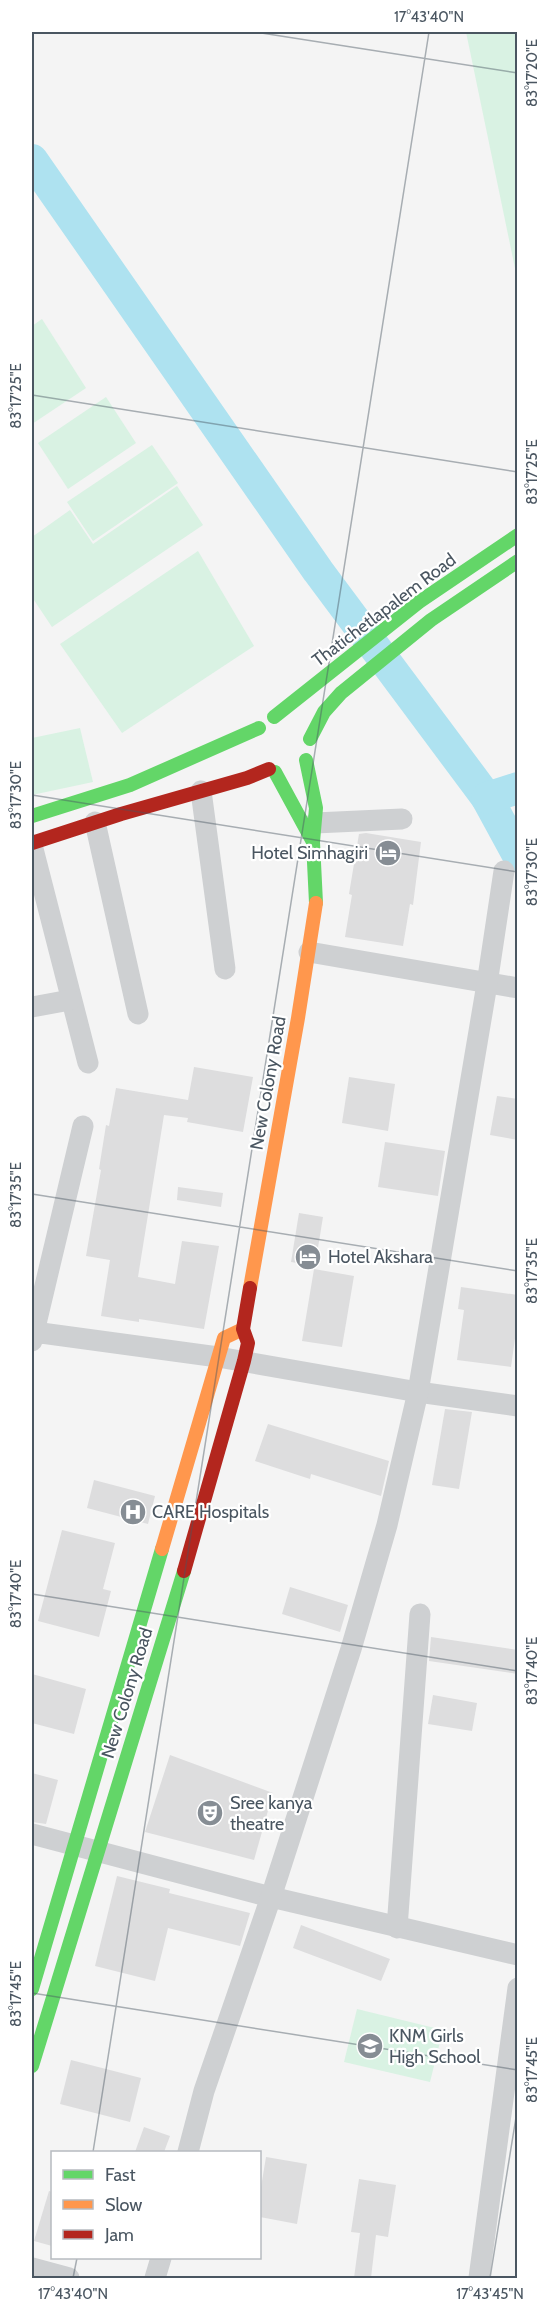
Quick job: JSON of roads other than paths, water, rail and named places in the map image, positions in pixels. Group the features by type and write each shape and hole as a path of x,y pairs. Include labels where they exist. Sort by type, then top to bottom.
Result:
{"main road":[{"name":"Thatichetlapalem Road","path":"32,816 130,785 259,728 419,602 518,535"},
{"name":"Thatichetlapalem Road","path":"306,760 310,750 310,739 324,712 341,693 431,620 518,561"},
{"path":"274,717 297,720 310,739"},
{"path":"254,743 259,728"},
{"path":"258,758 272,771 314,832"},
{"path":"32,844 121,814 247,778 272,771 292,771 306,760"},
{"name":"New Colony Road","path":"32,2066 185,1566 248,1343 243,1329 317,896 314,832 316,808 306,760"},
{"name":"New Colony Road","path":"32,1989 224,1338 243,1329"}],"street":[{"path":"201,791 225,969"},
{"path":"314,832 402,819"},
{"path":"95,822 138,1014"},
{"path":"32,844 70,1000 88,1063"},
{"path":"188,2151 204,2091 271,1897 371,1584 387,1525 418,1392 488,984 504,871"},
{"path":"309,952 518,988"},
{"path":"32,1007 70,1000"},
{"path":"83,1126 32,1335 218,1357 418,1392 518,1406"},
{"path":"397,1928 420,1614"},
{"path":"32,1834 271,1897 518,1955"},
{"path":"479,2278 518,1988"},
{"path":"155,2278 161,2259"},
{"path":"32,2268 69,2278"}],"waterway":[{"path":"32,160 318,571 487,798 518,855"},
{"path":"487,798 518,788"}],"place":[{"name":"Hotel Simhagiri","path":"388,853"},
{"name":"Hotel Akshara","path":"308,1257"},
{"name":"CARE Hospitals","path":"133,1512"},
{"name":"Sree kanya theatre","path":"210,1813"},
{"name":"KNM Girls High School","path":"370,2046"}]}
